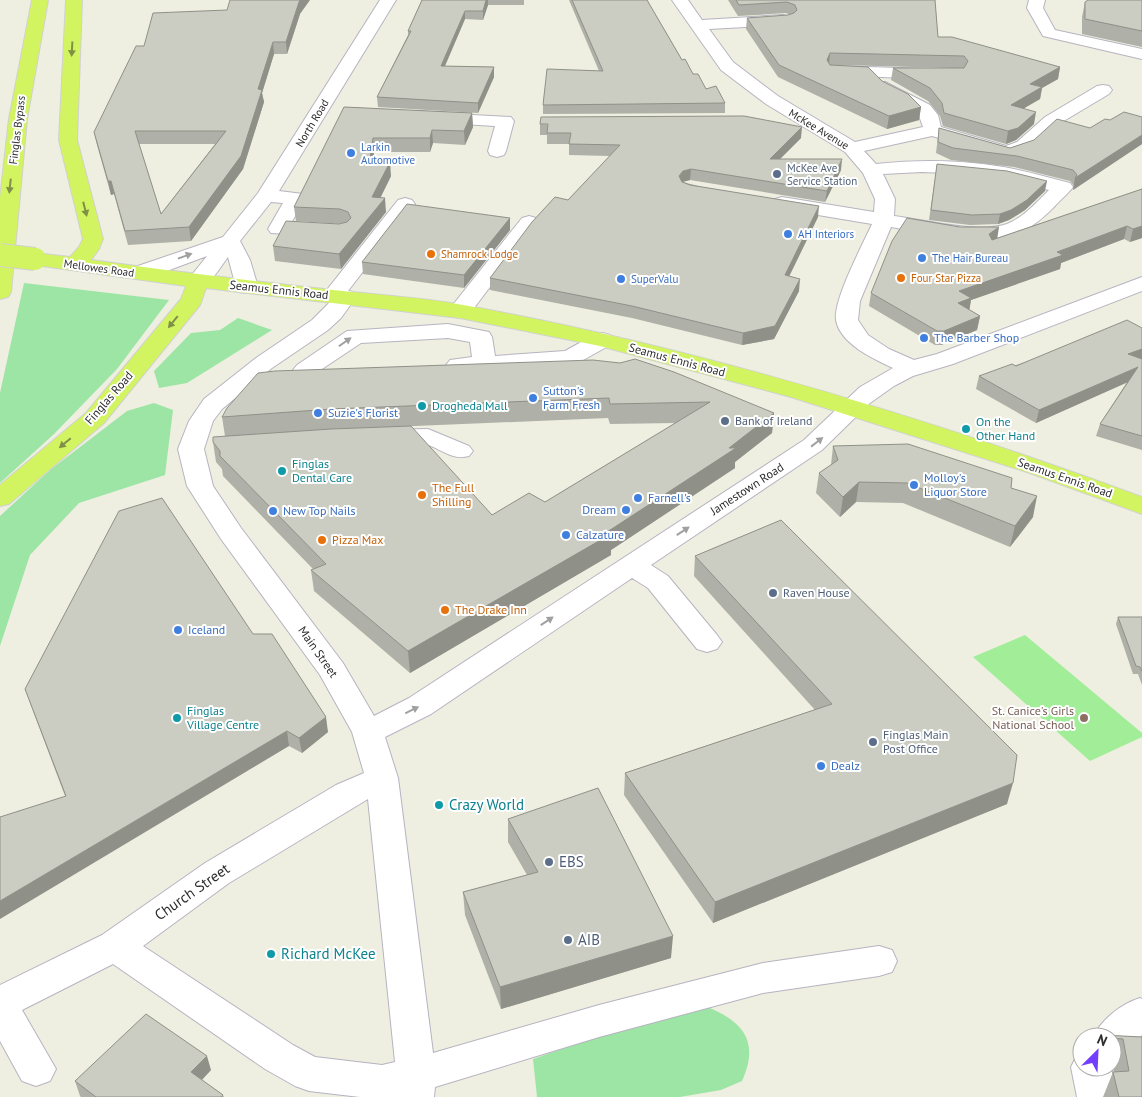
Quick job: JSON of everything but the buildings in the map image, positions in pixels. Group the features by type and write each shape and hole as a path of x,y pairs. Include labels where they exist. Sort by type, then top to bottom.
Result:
{"main road":[{"name":"Finglas Bypass","path":"0,292 18,119 40,0"},
{"path":"74,0 68,140 93,239 89,248 76,265"},
{"name":"Mellowes Road","path":"0,254 198,281"},
{"name":"Seamus Ennis Road","path":"198,281 460,311 503,318 602,340 787,388 1039,468 1142,506"},
{"name":"Finglas Road","path":"0,498 95,418 192,300 198,281"}],"street":[{"name":"North Road","path":"198,281 266,196 388,0"},
{"name":"McKee Avenue","path":"680,0 727,66 772,100 852,148 871,170 884,199 884,219 849,300 847,320 851,329 865,344 881,354 914,369"},
{"path":"1037,0 1035,8 1049,33 1142,54"},
{"path":"697,25 789,23 776,7"},
{"path":"835,71 946,74"},
{"path":"879,73 876,78 883,86 924,109 930,115 933,130"},
{"path":"852,148 933,130 1007,152 1024,146 1051,121 1103,90"},
{"path":"318,112 338,112"},
{"path":"417,117 505,121 497,151"},
{"path":"774,119 803,119"},
{"path":"767,200 944,230 985,233 1012,229 1032,216 1062,188 1007,173 953,167 907,165 871,170"},
{"path":"266,196 296,198 278,229 341,231"},
{"path":"220,447 191,449 201,422 213,404 228,390 264,363 320,325 339,306 339,297 405,204"},
{"path":"460,311 529,222"},
{"path":"140,273 230,241 240,260 247,287"},
{"name":"Jamestown Road","path":"368,732 420,706 813,445 869,392 885,381 1142,283"},
{"path":"305,370 355,336 448,331 481,337 484,364"},
{"path":"434,366 570,358 602,340"},
{"path":"264,363 288,371 345,369"},
{"path":"362,438 428,436 460,451"},
{"name":"Main Street","path":"191,449 200,486 231,533 332,670 368,732 382,778 415,1086"},
{"path":"631,565 658,582 707,642"},
{"name":"Church Street","path":"0,1005 115,946 217,873 348,794 382,778"},
{"path":"115,946 279,1057 309,1074 415,1086 599,1021 763,978 879,961"},
{"path":"0,1005 36,1069"},
{"path":"1122,1029 1140,1014 1142,1015"},
{"path":"1093,1077 1097,1097"}],"green space":[{"path":"24,283 169,300 117,369 54,434 0,483 0,393"},
{"path":"238,318 272,330 187,383 159,388 154,371 191,333 220,330"},
{"path":"154,403 173,410 165,475 79,503 30,555 0,646 0,516 50,470 127,411"},
{"path":"1025,635 1142,733 1142,737 1090,761 973,657"},
{"path":"705,1006 729,1018 744,1034 748,1044 749,1055 742,1081 721,1090 680,1097 537,1097 533,1059 576,1044"}],"place":[{"name":"Larkin Automotive","path":"351,153"},
{"name":"McKee Ave Service Station","path":"777,174"},
{"name":"AH Interiors","path":"788,234"},
{"name":"Shamrock Lodge","path":"431,254"},
{"name":"The Hair Bureau","path":"922,258"},
{"name":"Four Star Pizza","path":"901,278"},
{"name":"SuperValu","path":"621,279"},
{"name":"The Barber Shop","path":"924,338"},
{"name":"Sutton's Farm Fresh","path":"533,398"},
{"name":"Drogheda Mall","path":"422,406"},
{"name":"Suzie's Florist","path":"318,413"},
{"name":"Bank of Ireland","path":"725,421"},
{"name":"On the Other Hand","path":"966,429"},
{"name":"Finglas Dental Care","path":"282,471"},
{"name":"Molloy's Liquor Store","path":"914,485"},
{"name":"The Full Shilling","path":"422,495"},
{"name":"Farnell's","path":"638,498"},
{"name":"Dream","path":"626,510"},
{"name":"New Top Nails","path":"273,511"},
{"name":"Calzature","path":"566,535"},
{"name":"Pizza Max","path":"322,540"},
{"name":"Raven House","path":"773,593"},
{"name":"The Drake Inn","path":"445,610"},
{"name":"Iceland","path":"178,630"},
{"name":"Finglas Village Centre","path":"177,718"},
{"name":"St. Canice's Girls National School","path":"1084,718"},
{"name":"Finglas Main Post Office","path":"873,742"},
{"name":"Dealz","path":"821,766"},
{"name":"Crazy World","path":"439,805"},
{"name":"EBS","path":"549,862"},
{"name":"AIB","path":"568,940"},
{"name":"Richard McKee","path":"271,954"}]}
